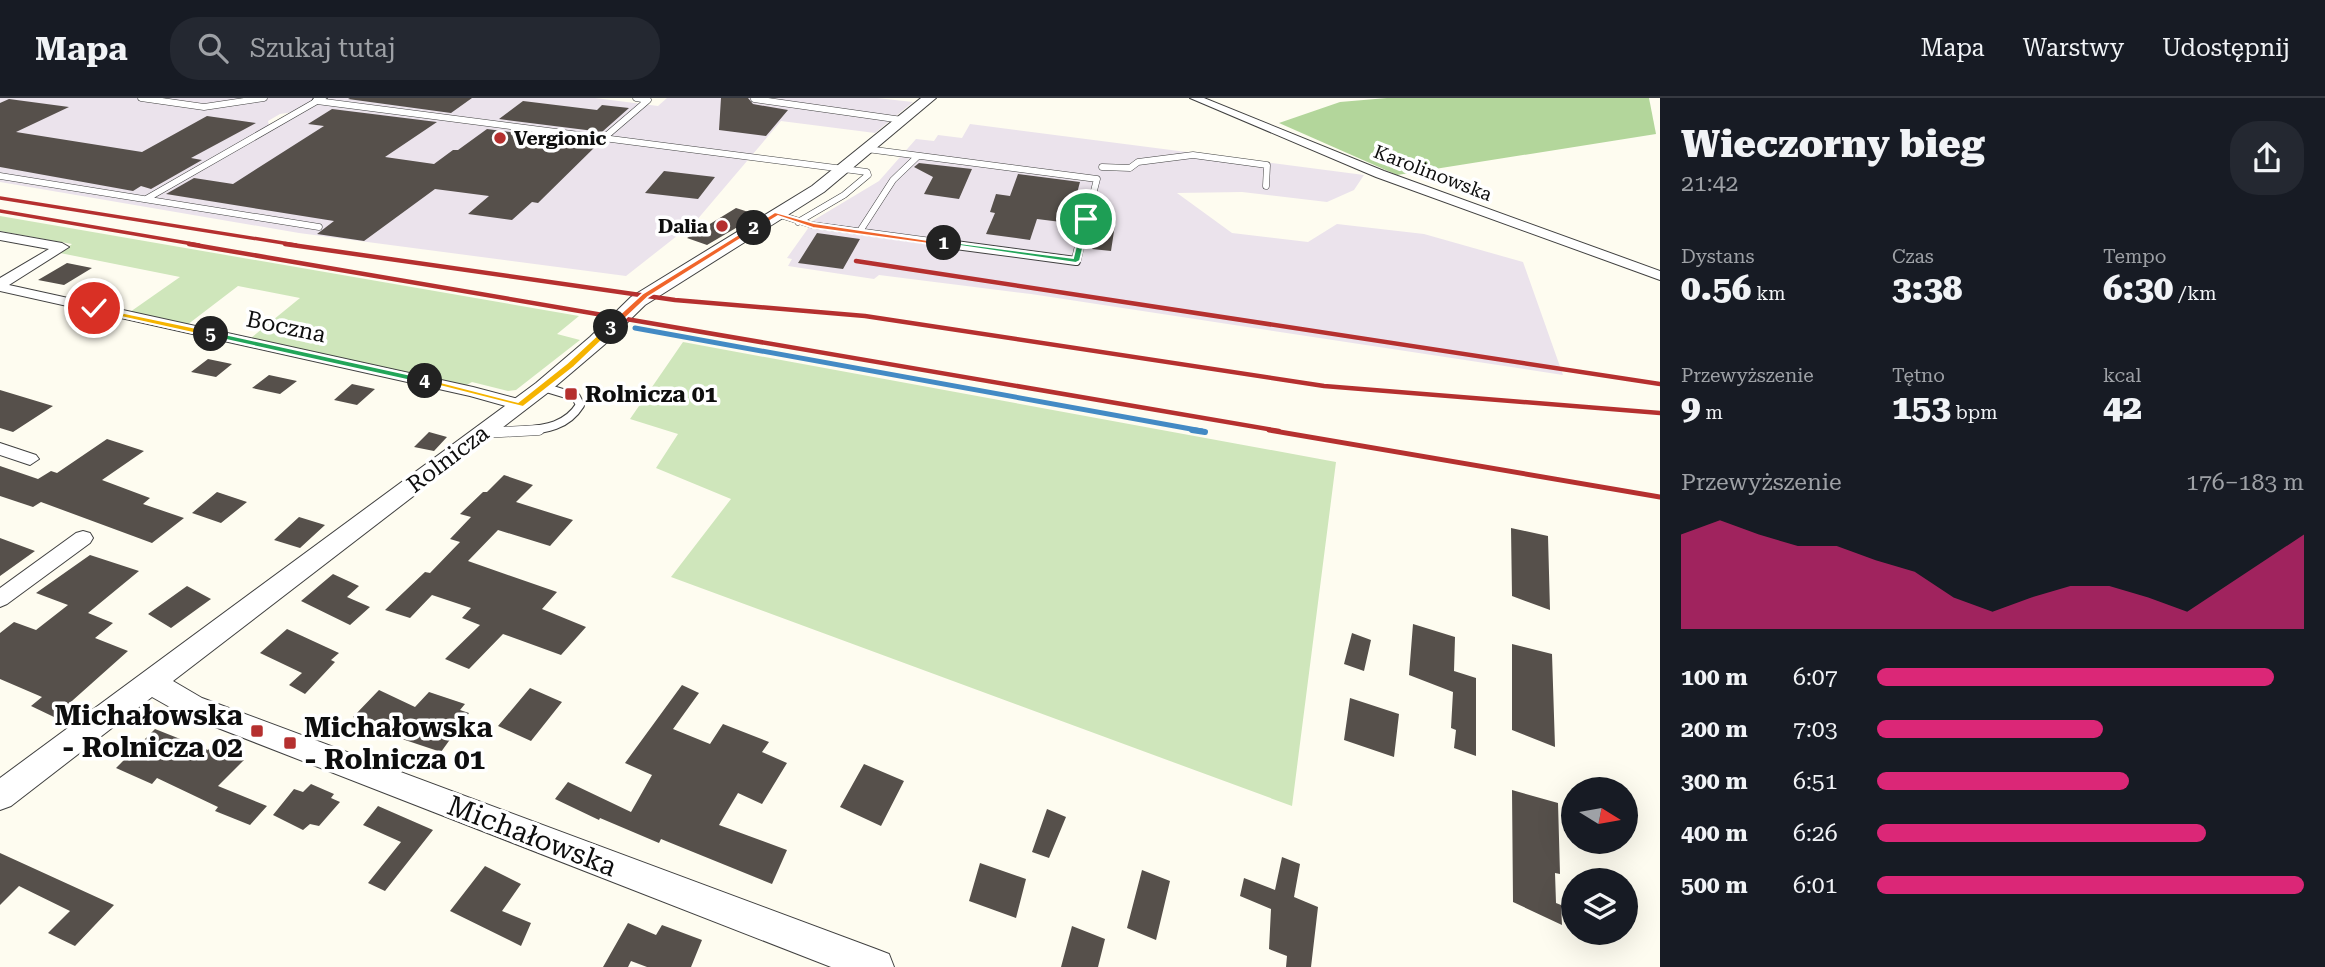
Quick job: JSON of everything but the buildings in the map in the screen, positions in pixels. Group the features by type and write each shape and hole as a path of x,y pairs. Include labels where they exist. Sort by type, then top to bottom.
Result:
{"street":[{"name":"Rolnicza","path":"0,796 520,405 645,296 818,189 929,98"},
{"name":"Karolinowska","path":"1195,98 1380,174 1660,276"},
{"path":"0,236 62,247 0,286"},
{"name":"Boczna","path":"0,286 473,392 520,405"},
{"path":"0,449 30,459"},
{"path":"0,598 83,538"},
{"name":"Michałowska","path":"151,683 192,706 876,967"}],"lane":[{"path":"141,98 204,107 264,98"},
{"path":"606,136 648,100 636,98"},
{"path":"146,199 319,99 844,168 863,171 869,175 848,192 798,222"},
{"path":"754,99 902,120"},
{"path":"777,214 798,222 1076,261 1097,179 867,149"},
{"path":"860,231 893,180 918,156"},
{"path":"1102,167 1130,168 1138,162 1193,156 1268,165 1266,186"},
{"path":"0,176 319,228"},
{"path":"483,433 551,428 567,421 578,410 580,405 576,397 543,387"}],"shaded area":[{"path":"0,98 317,98 293,112 280,114 268,121 270,130 327,98 595,98 658,106 667,98 877,98 913,102 875,133 781,121 696,221 626,276 299,233 0,182"},
{"path":"970,124 1364,175 1354,190 1327,202 1242,192 1177,193 1232,233 1308,242 1337,224 1424,234 1523,262 1563,375 1031,294 879,275 874,279 788,266 792,259 787,258 814,220 879,181 916,139 934,141 938,135 962,138"}],"green space":[{"path":"1387,98 1649,98 1656,134 1397,175 1279,123 1340,102"},
{"path":"0,216 579,316 557,334 580,340 516,390 508,391 472,382 465,386 251,338 300,298 238,286 187,325 130,312 180,277 60,253 72,244 0,231"},
{"path":"683,342 1336,462 1292,806 671,577 731,499 656,468 678,434 630,419"}],"waterway":[{"path":"635,328 1202,431"},
{"path":"1192,430 1205,432"}],"railway":[{"path":"0,198 296,245"},
{"path":"0,211 199,245"},
{"path":"189,244 1279,431"},
{"path":"285,244 675,300 865,316 1324,386 1660,413"},
{"path":"856,261 1660,384"},
{"path":"1269,430 1660,497"}],"place":[{"name":"Vergionic","path":"500,138"},
{"name":"Dalia","path":"722,226"},
{"name":"Rolnicza 01","path":"571,394"},
{"name":"Michałowska - Rolnicza 02","path":"257,731"},
{"name":"Michałowska - Rolnicza 01","path":"290,743"}],"route":[{"path":"94,308 473,392 520,405 582,355 645,296 777,214 813,225 1076,261 1086,219"}]}
